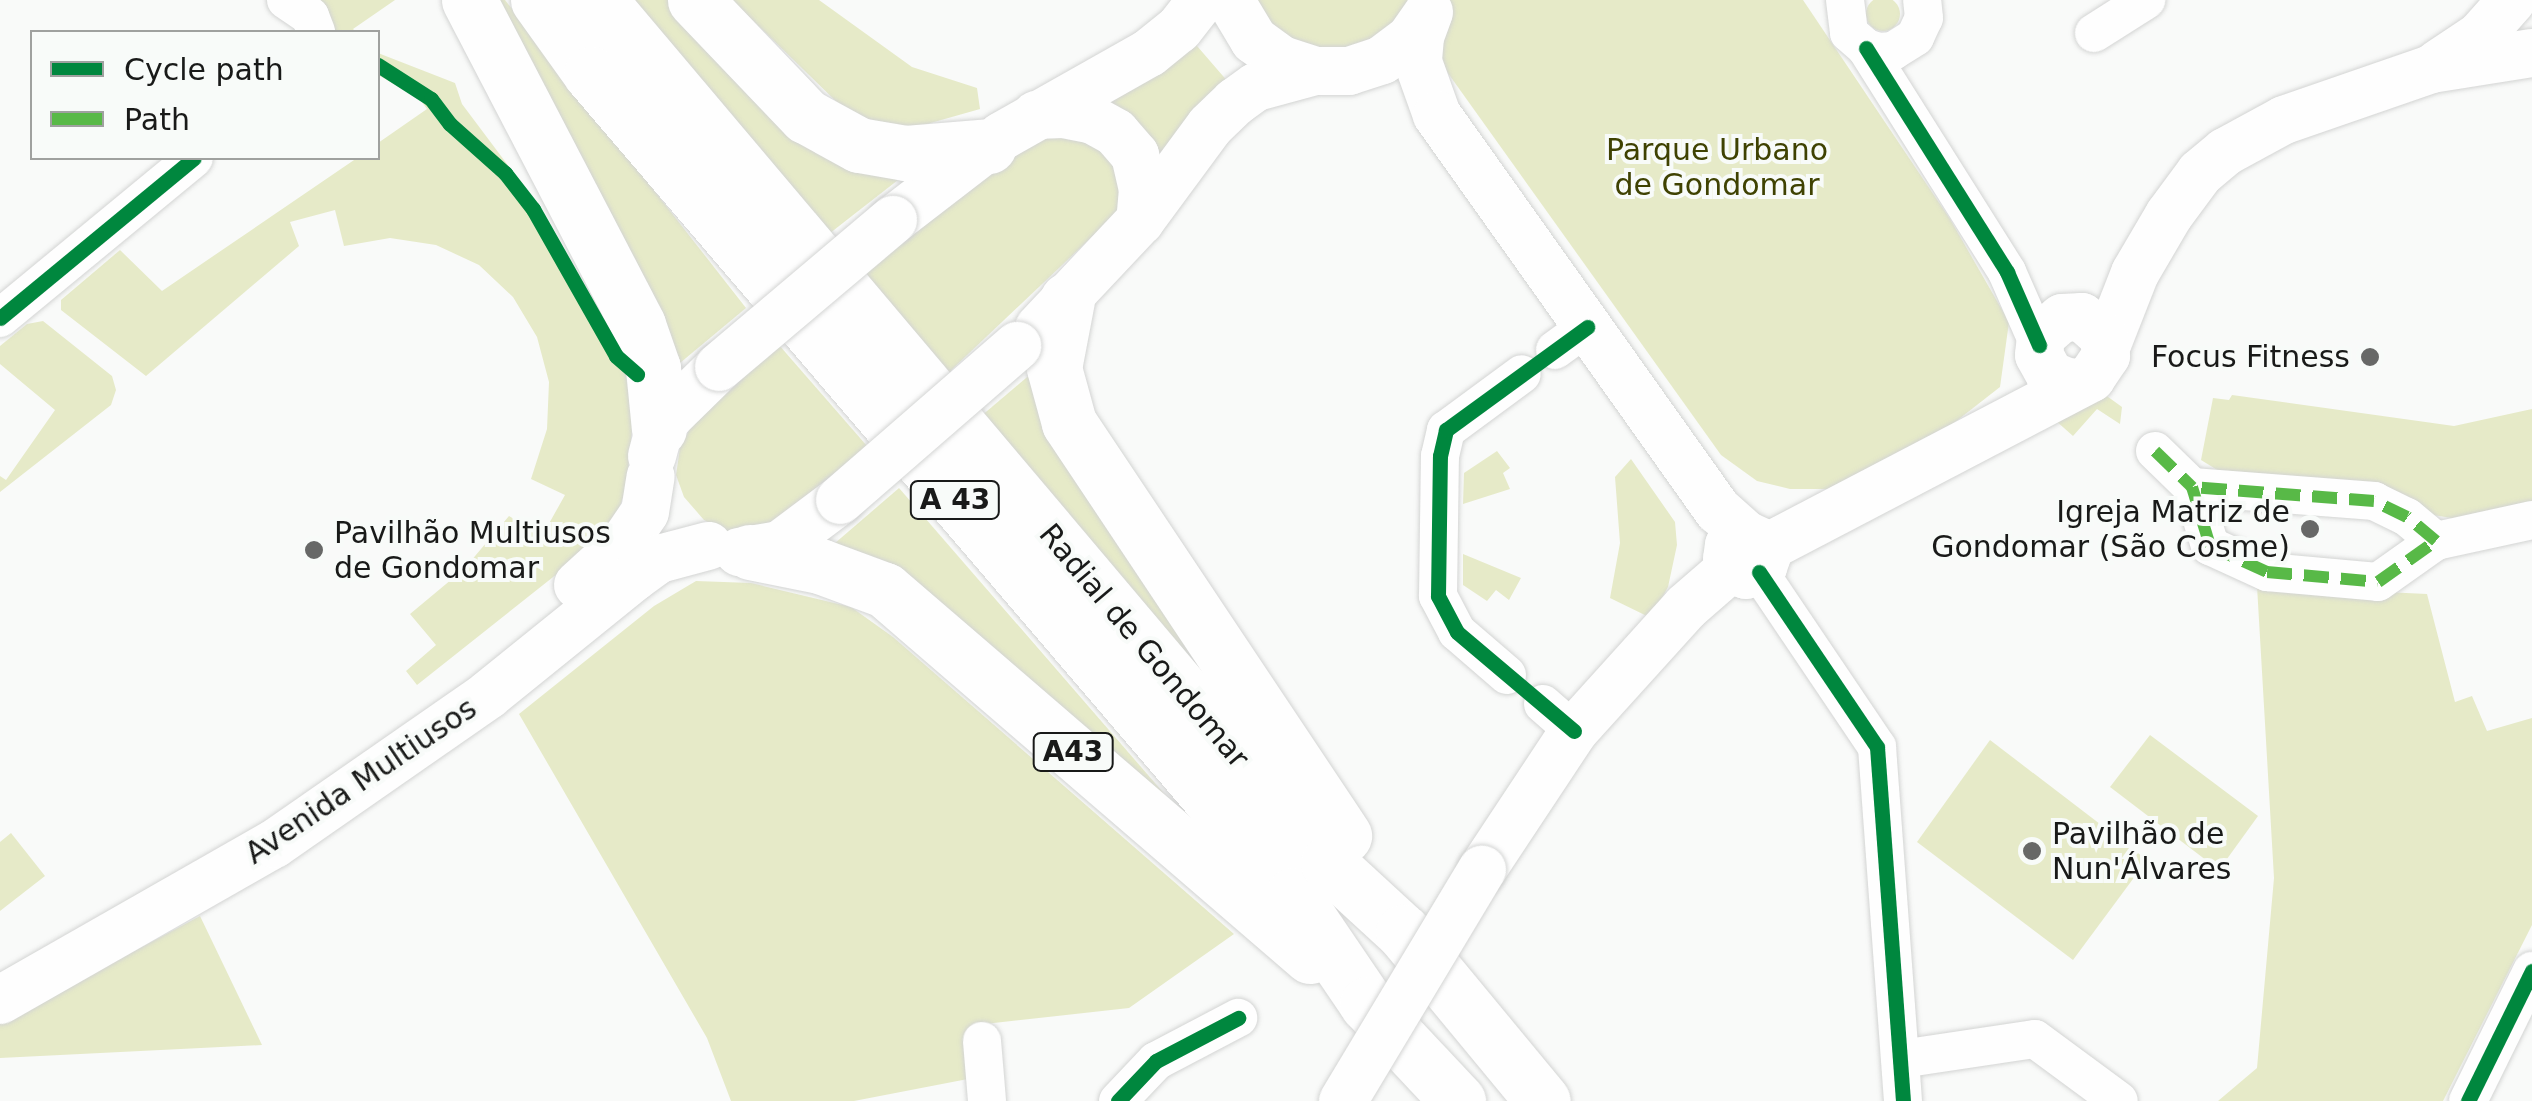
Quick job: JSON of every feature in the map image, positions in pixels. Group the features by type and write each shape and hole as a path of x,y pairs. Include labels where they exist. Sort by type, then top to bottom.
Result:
{"highway":[{"path":"469,0 638,325 653,368 655,452"},
{"name":"Radial de Gondomar","path":"538,0 591,74 1294,895 1367,1004 1458,1101"},
{"name":"Radial de Gondomar","path":"599,0 1328,864 1403,932 1542,1101"},
{"path":"694,0 806,116 859,145 906,153 989,146"},
{"path":"1067,300 1054,368 1069,424 1361,862 1403,932"},
{"name":"A43","path":"729,549 820,566 885,590 1367,1004"}],"main road":[{"path":"2512,0 2514,24 2532,44"},
{"path":"2431,69 2480,36 2512,0"},
{"path":"729,549 668,517 655,452 719,367 893,220 1036,115 1149,53 1178,29 1223,3 1254,40 1282,60 1393,79 1438,114"},
{"path":"1140,221 1210,126 1235,102 1256,87 1382,60 1410,40 1431,6"},
{"path":"1431,6 1420,37 1418,62 1438,114 1571,339 1742,546"},
{"path":"1343,1101 1482,870 1559,718 1686,607 1742,546 2019,416 2067,344 2135,273 2184,192 2225,152 2284,120 2431,69 2532,54"},
{"path":"1036,115 1063,114 1094,120 1116,134 1135,155 1143,189 1140,221"},
{"name":"Avenida Multiusos","path":"0,1000 274,844 488,695 659,560 780,545 840,500 1017,346 1067,300 1140,221"},
{"name":"Avenida Multiusos","path":"0,964 192,856 426,706 606,562 645,512 655,452"}],"street":[{"path":"286,0 310,16 315,30"},
{"path":"1844,0 1849,33 1866,48 1910,112 1956,196 2007,272 2067,344"},
{"path":"2094,33 2146,0"},
{"path":"1866,48 1892,51 1922,11"},
{"path":"1910,112 1922,11"},
{"path":"0,318 192,160"},
{"path":"1507,674 1456,632 1438,596 1440,456 1446,430 1522,374"},
{"path":"2155,451 2192,487 2210,546 2267,572 2378,582 2436,542 2532,520"},
{"path":"2192,487 2374,501 2407,517 2436,542"},
{"path":"1742,546 1877,747 1903,1101"},
{"path":"2468,1101 2532,970"},
{"path":"1118,1101 1156,1061 1238,1018"},
{"path":"1900,1058 2036,1039 2119,1101"},
{"path":"982,1040 987,1101"}],"green space":[{"path":"1875,-1 1891,-1 1899,7 1899,21 1890,30 1876,30 1867,21 1867,7"},
{"path":"286,0 395,0 354,30 329,30"},
{"path":"481,0 505,0 746,308 680,363"},
{"path":"633,0 679,0 898,164 898,180 825,237"},
{"path":"732,0 819,0 912,67 977,88 980,109 906,130 872,125 845,110"},
{"path":"1248,0 1409,0 1391,26 1367,43 1339,51 1310,50 1283,39"},
{"name":"Parque Urbano de Gondomar","path":"1450,0 1803,0 1950,219 2009,322 2000,387 1950,426 1828,489 1790,489 1757,481 1721,455 1440,62 1437,35"},
{"path":"1191,39 1229,83 1207,95 1156,163 1098,100"},
{"path":"380,54 455,83 462,104 534,200 623,358 633,419 626,489 616,517 591,547 417,685 406,671 436,645 410,614 464,569 509,516 542,536 565,495 531,479 547,429 549,382 537,337 513,297 479,265 436,245 390,238 344,246 335,210 290,222 299,246 146,376 61,310 61,300 120,250 162,291 354,160 380,160 380,142 427,109 419,98 380,76"},
{"path":"1068,130 1113,157 1124,193 1116,214 945,376 860,275 1034,139"},
{"path":"43,321 112,376 116,390 111,405 0,492 0,476 6,480 55,410 0,364 0,346 27,324"},
{"path":"779,345 867,446 778,521 744,533 725,531 704,520 684,497 676,475 680,448 694,421"},
{"path":"1032,373 1267,749 980,417"},
{"path":"2104,394 2122,407 2120,424 2097,409 2073,436 2055,420"},
{"path":"2232,395 2454,426 2532,409 2532,507 2469,521 2237,482 2201,460 2213,398 2229,400"},
{"path":"1497,451 1510,468 1503,473 1510,489 1463,504 1464,473"},
{"path":"1631,459 1675,522 1677,545 1668,587 1651,618 1610,598 1620,543 1615,477"},
{"path":"899,488 1174,805 834,544"},
{"path":"1463,554 1521,578 1509,600 1496,590 1487,601 1463,585"},
{"path":"696,581 751,583 851,607 893,637 1234,934 1129,1008 985,1024 973,1078 854,1101 731,1101 707,1038 519,714 654,606"},
{"path":"2257,586 2427,594 2455,702 2472,696 2487,731 2532,718 2532,925 2443,1101 2218,1101 2257,1068 2274,878"},
{"path":"2150,735 2258,816 2219,870 2110,787"},
{"name":"Pavilhão de Nun'Álvares","path":"1990,740 2147,860 2073,960 1917,842"},
{"path":"11,833 45,876 0,911 0,842"},
{"path":"200,916 262,1045 0,1058 0,1023"}],"marked path":[{"path":"2155,451 2192,487 2210,546 2267,572 2378,582 2436,541 2407,517 2374,501 2192,487"}],"cycle path":[{"path":"1866,48 2007,272 2039,345"},
{"path":"380,66 431,99 450,124 505,173 533,209 616,356 637,374"},
{"path":"0,318 192,160"},
{"path":"1574,731 1457,632 1438,596 1440,456 1446,430 1587,327"},
{"path":"1759,572 1877,747 1903,1101"},
{"path":"2468,1101 2532,971"},
{"path":"1118,1101 1156,1061 1238,1018"}],"place":[{"name":"Focus Fitness","path":"2370,357"},
{"name":"Igreja Matriz de Gondomar (São Cosme)","path":"2310,529"},
{"name":"Pavilhão Multiusos de Gondomar","path":"314,550"},
{"name":"Pavilhão de Nun'Álvares","path":"2032,851"}]}
